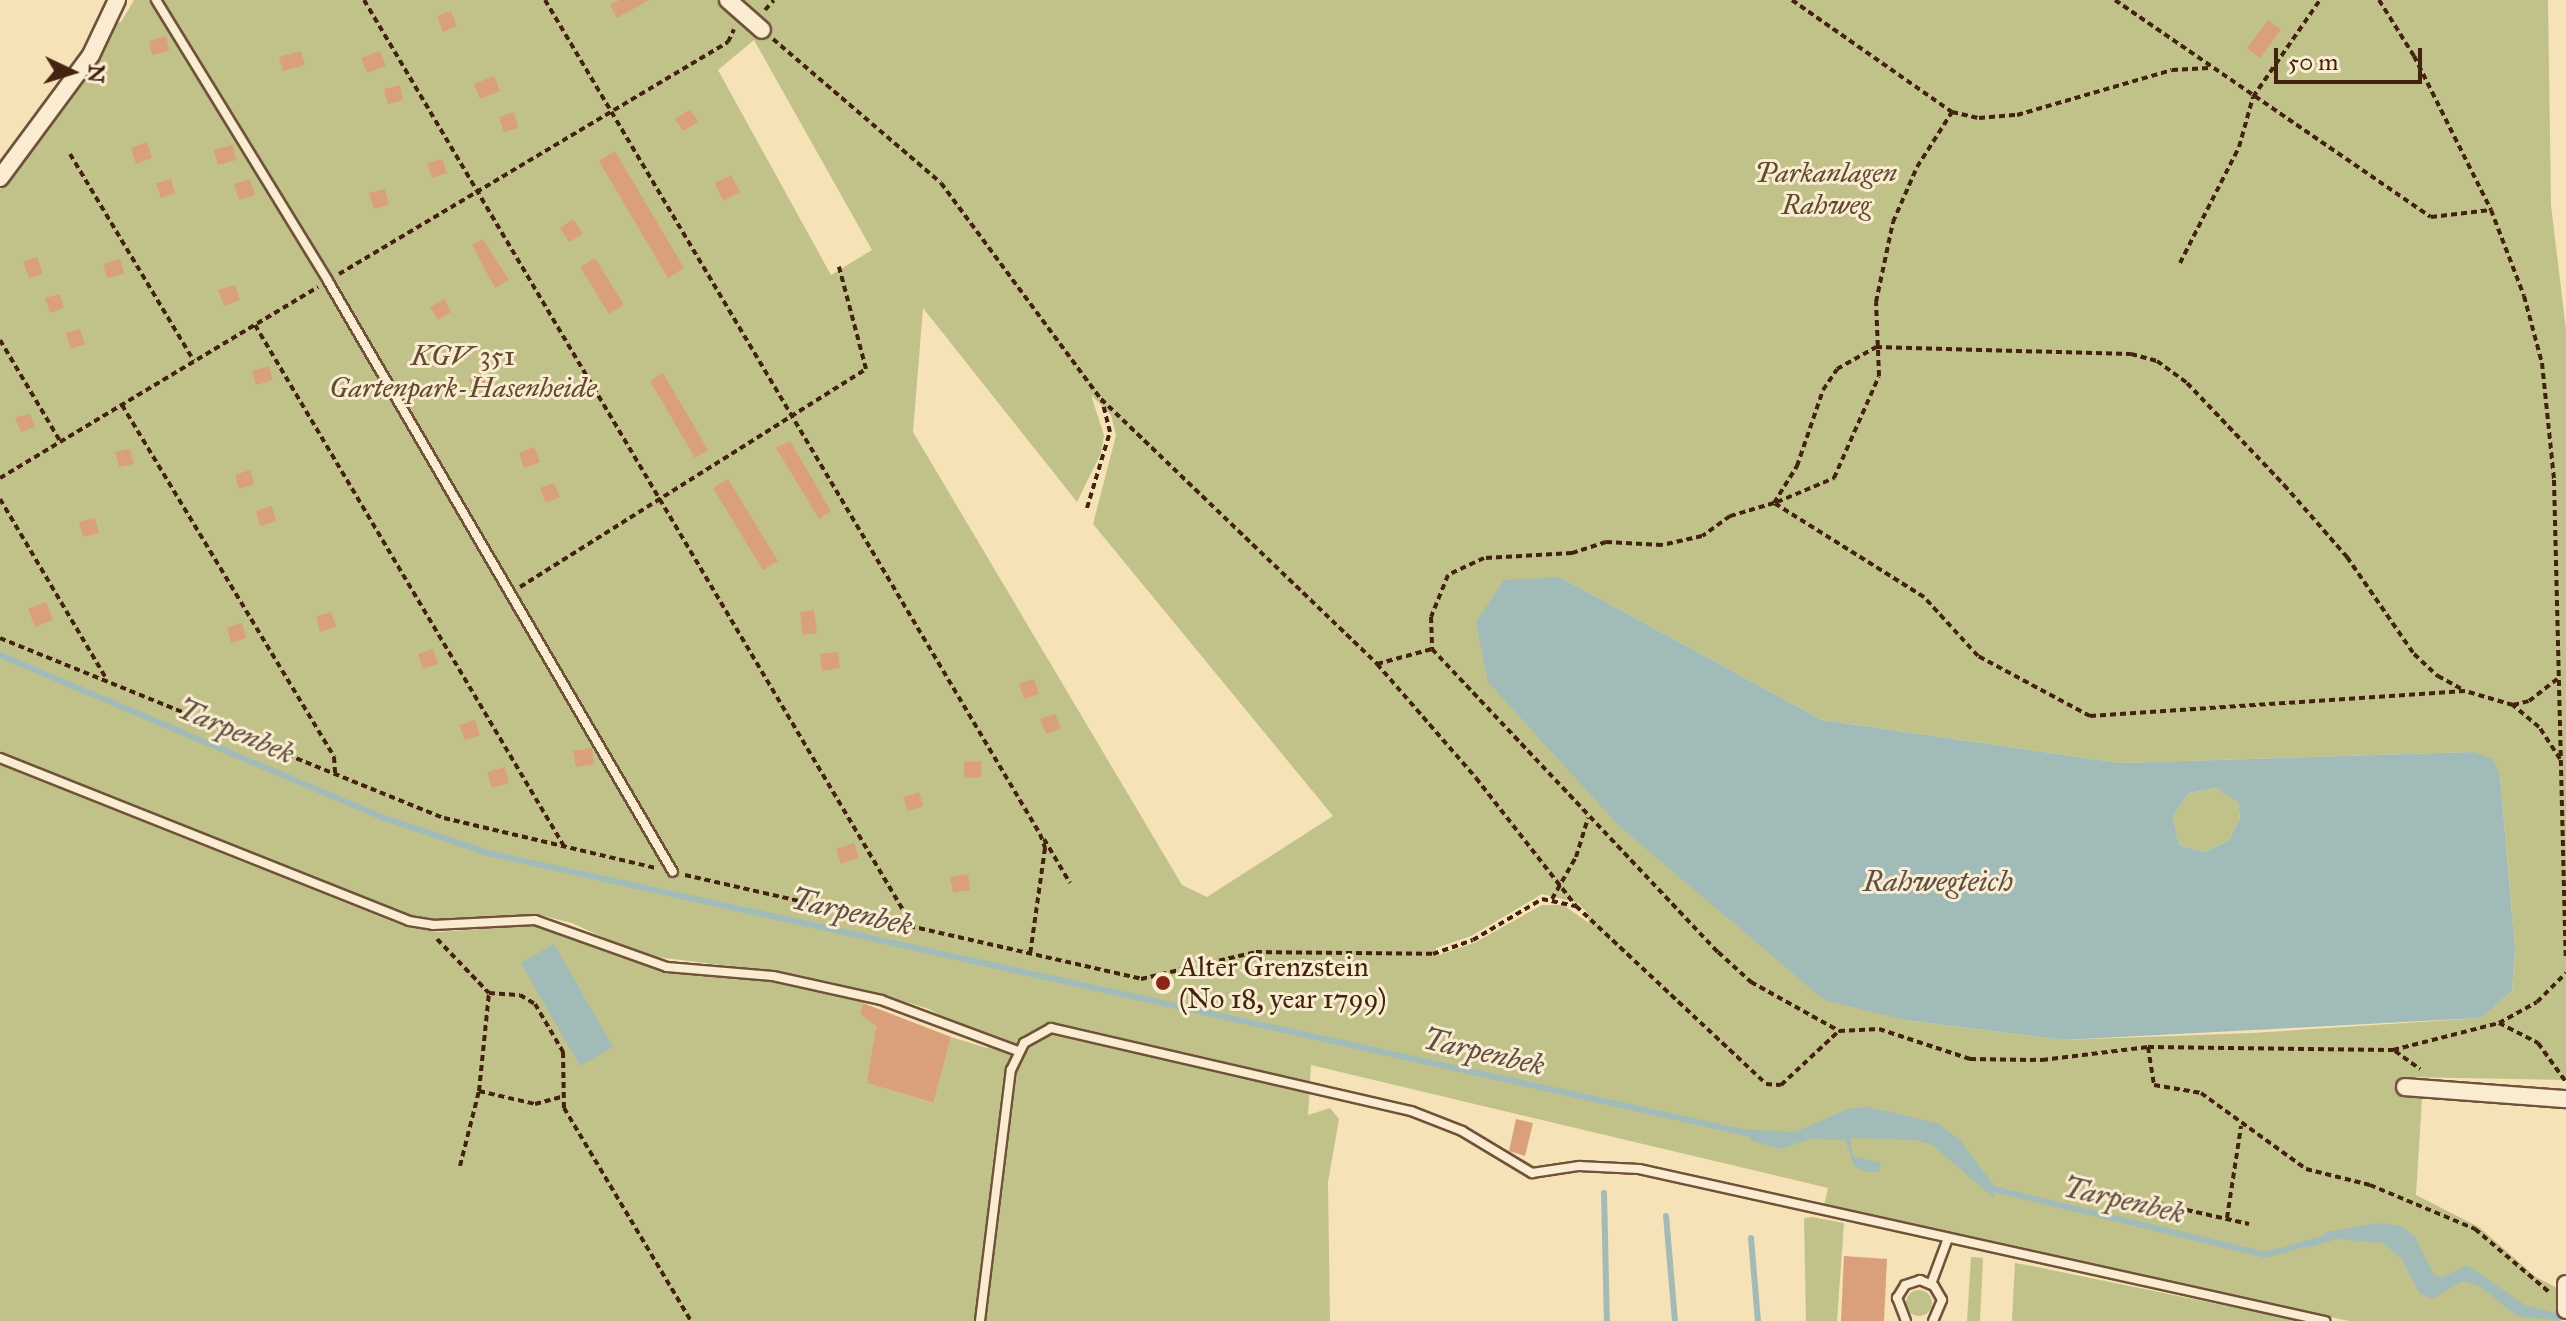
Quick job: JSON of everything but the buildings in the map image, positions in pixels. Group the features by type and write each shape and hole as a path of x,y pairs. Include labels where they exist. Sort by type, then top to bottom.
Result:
{"street":[{"path":"0,178 91,55 117,0"},
{"path":"728,0 762,30"},
{"path":"2405,1087 2566,1099"},
{"path":"2566,1284 2566,1308"}],"lane":[{"path":"156,0 328,281 673,872"},
{"path":"0,758 373,909 433,925 535,920 667,967 773,976 881,1000 1018,1051"},
{"path":"980,1321 1010,1079 1018,1051 1040,1031 1087,1033 1411,1111 1462,1131 1532,1173 1579,1166 1639,1169 1947,1241 2325,1321"},
{"path":"1931,1284 1947,1241"},
{"path":"1906,1321 1897,1306 1900,1291 1912,1281 1931,1284 1942,1300 1933,1321"}],"path":[{"path":"364,0 664,500 914,927"},
{"path":"545,0 1070,883"},
{"path":"1792,0 1952,112 1979,118 2017,115 2107,85 2172,70 2209,68"},
{"path":"2115,0 2209,68 2431,217 2491,210"},
{"path":"2180,263 2239,147 2253,97 2320,0"},
{"path":"2379,0 2414,56 2491,210 2524,296 2542,363 2554,480 2566,959"},
{"path":"0,478 728,42 742,13"},
{"path":"762,30 941,183 1101,399 1377,664 1476,778 1576,906 1771,1088 1794,1076 1839,1031"},
{"path":"1952,112 1917,167 1893,222 1876,302 1879,376 1834,478 1774,503 1730,516 1702,536 1662,545 1606,542 1572,553 1484,558 1448,575 1431,617 1432,649 1588,818 1751,982 1839,1031 1879,1029 1970,1059 2042,1060 2148,1047 2393,1050 2499,1023 2537,1002 2566,973"},
{"path":"70,154 194,361"},
{"path":"512,592 664,500 866,369 839,267"},
{"path":"255,325 565,848"},
{"path":"0,340 60,441"},
{"path":"1774,503 1797,466 1823,390 1837,369 1876,347 2131,354 2157,361 2187,383 2329,537 2414,654 2438,676 2465,691 2513,705 2539,727 2560,759"},
{"path":"1087,508 1110,432 1101,399"},
{"path":"122,405 334,757 335,773"},
{"path":"0,499 108,680"},
{"path":"1774,503 1924,597 1978,656 2090,716 2465,691"},
{"path":"0,638 444,818 1141,979 1256,952 1433,954 1473,940 1526,906 1552,899 1576,906"},
{"path":"1377,664 1432,649"},
{"path":"2513,705 2529,701 2558,678"},
{"path":"1552,899 1576,857 1588,818"},
{"path":"1030,955 1045,848 1040,834"},
{"path":"433,925 440,948 489,993 520,995 535,1004 563,1052 561,1097 691,1321"},
{"path":"460,1166 479,1091 489,993"},
{"path":"2499,1023 2538,1043 2566,1082"},
{"path":"2148,1047 2154,1085 2201,1093 2241,1126 2306,1169 2370,1185 2475,1229 2531,1281 2566,1298"},
{"path":"2393,1050 2438,1089"},
{"path":"479,1091 535,1104 561,1097"},
{"path":"2227,1219 2241,1126"},
{"path":"2089,1188 2249,1224"}],"green space":[{"path":"134,0 2548,0 2551,205 2566,330 2566,1080 2400,1077 2398,1095 2422,1098 2416,1195 2479,1227 2536,1277 2561,1290 2561,1321 2349,1321 1824,1206 1828,1188 1311,1065 1308,1115 1330,1108 1339,1119 1328,1182 1330,1321 0,1321 0,765 406,927 440,932 535,925 569,933 606,952 667,973 772,979 864,1000 860,1014 876,1025 868,1083 932,1103 951,1037 987,1048 998,1037 964,1030 929,1009 883,995 775,972 641,955 572,923 536,914 432,920 411,916 0,752 0,189 96,56 111,24 121,22","holes":["754,40 872,250 831,275 718,70","923,308 1077,502 1101,453 1104,435 1091,395 1111,415 1116,435 1093,524 1333,816 1207,897 1182,885 913,432","1560,577 1822,720 2121,763 2473,752 2500,775 2515,949 2512,991 2481,1018 2252,1033 2063,1040 1905,1020","1542,894 1578,903 1587,912 1589,923 1563,905 1542,905 1474,943 1436,956 1436,948 1471,936"]},
{"path":"2216,788 2238,801 2240,818 2229,840 2205,852 2179,845 2173,816 2189,793"},
{"path":"1804,1218 1844,1223 1837,1321 1806,1321"},
{"path":"1971,1257 1983,1258 1980,1321 1967,1321"},
{"path":"2015,1263 2032,1266 2300,1321 2012,1321"},
{"path":"1919,1290 1928,1294 1932,1303 1928,1312 1919,1316 1910,1312 1906,1303 1910,1294"}],"water":[{"name":"Rahwegteich","path":"1560,577 1822,720 2121,763 2473,752 2493,759 2500,775 2515,949 2512,991 2481,1018 2063,1040 1905,1020 1824,1000 1618,825 1488,682 1476,622 1504,580","holes":["2216,788 2238,802 2240,818 2229,840 2205,852 2179,845 2173,816 2189,793"]},
{"path":"554,944 613,1047 580,1066 521,963"},
{"path":"1868,1107 1937,1123 1959,1139 1993,1184 1994,1198 1932,1145 1916,1140 1850,1138 1853,1156 1881,1163 1879,1172 1867,1172 1854,1166 1845,1140 1810,1139 1780,1149 1752,1141 1742,1129 1795,1132 1848,1109"},
{"path":"2379,1223 2401,1226 2415,1237 2434,1275 2443,1277 2467,1265 2525,1305 2561,1314 2561,1321 2517,1316 2479,1286 2463,1281 2432,1299 2419,1293 2402,1259 2383,1243 2336,1239 2305,1249 2327,1232"}],"waterway":[{"name":"Tarpenbek","path":"0,655 384,818 488,853 1751,1134"},
{"name":"Tarpenbek","path":"1989,1188 2265,1255 2322,1239"},
{"path":"1604,1193 1607,1321"},
{"path":"1666,1216 1675,1321"},
{"path":"1751,1238 1758,1321"}],"place":[{"name":"Alter Grenzstein (No 18, year 1799)","path":"1163,983"}],"park label":[{"name":"Parkanlagen Rahweg","path":"1826,189"},
{"name":"KGV 351 Gartenpark-Hasenheide","path":"463,372"}]}
